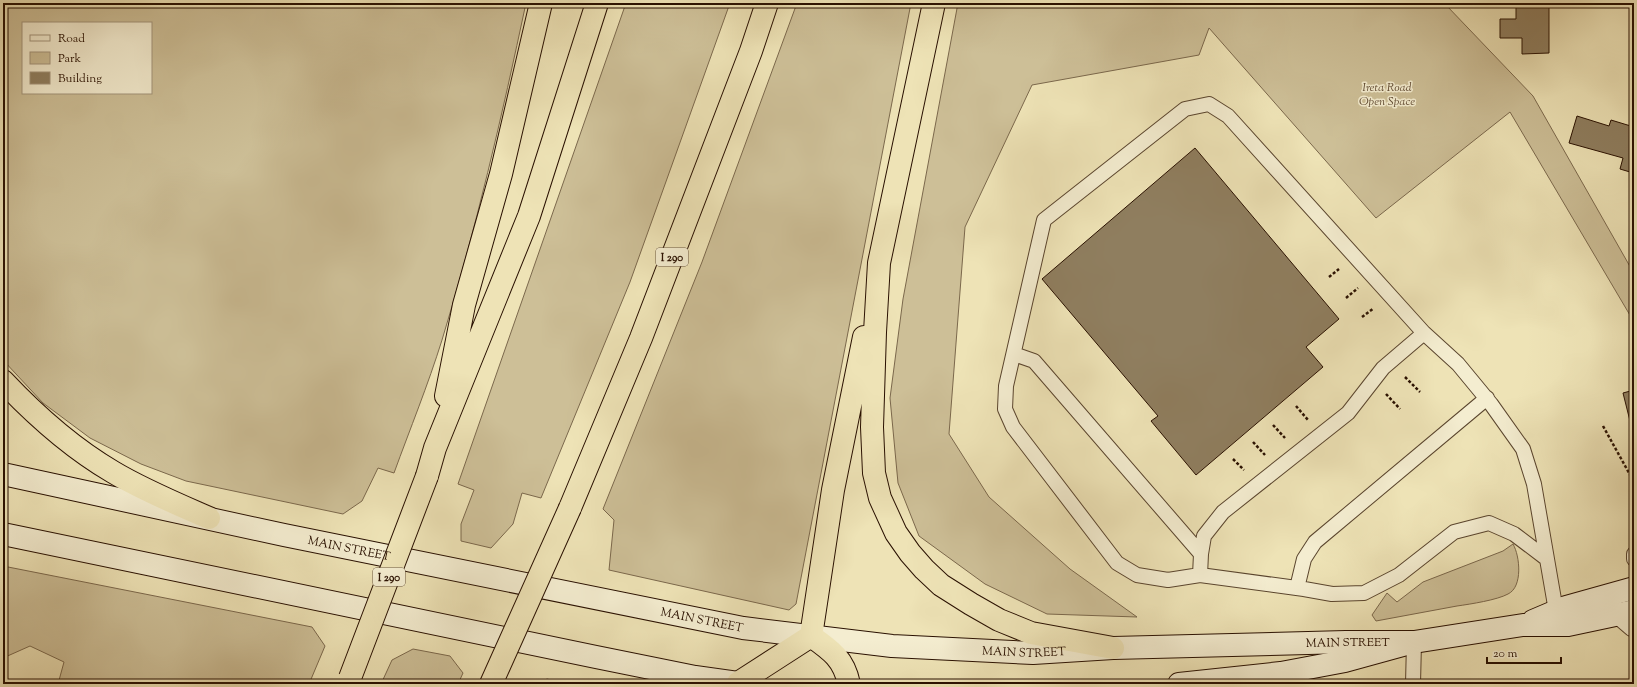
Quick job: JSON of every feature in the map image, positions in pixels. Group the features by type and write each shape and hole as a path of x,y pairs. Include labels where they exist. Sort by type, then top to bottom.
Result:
{"highway":[{"path":"436,448 464,305 501,174 542,3"},
{"name":"I 290","path":"349,681 427,476 436,448 530,216 598,3"},
{"name":"I 290","path":"491,684 570,508 641,338 751,51 767,3"},
{"path":"741,684 811,636 833,490 934,3"},
{"path":"879,264 872,428 874,473 880,498 896,533 919,564 941,585 999,620 1031,633 1113,648"},
{"path":"3,381 49,426 75,447 113,473 209,518"},
{"path":"811,636 835,653 847,673 849,684"}],"main road":[{"name":"MAIN STREET","path":"3,474 735,627 892,646 1033,653 1113,648 1346,642 1414,642"},
{"path":"3,534 596,657 695,677 741,684"},
{"name":"MAIN STREET","path":"1523,625 1566,607 1634,588"},
{"name":"MAIN STREET","path":"1179,684 1281,673 1345,661 1414,642 1523,625 1568,625 1629,617"}],"lane":[{"path":"1547,559 1514,534 1490,523 1454,532 1399,575 1364,593 1332,594 1200,575 1168,580 1137,575 1117,564 1013,427 1005,409 1006,386 1044,220 1185,109 1209,104 1228,116 1424,333 1458,364 1487,398 1523,449 1534,484 1547,559 1556,611"},
{"path":"1200,575 1204,536 1223,512 1348,414 1383,368 1424,333"},
{"path":"1014,354 1034,361 1201,554"},
{"path":"1298,588 1304,559 1315,542 1487,398"},
{"path":"1634,554 1634,559"},
{"path":"1413,684 1414,642"}],"path":[{"path":"1405,377 1420,392"},
{"path":"1386,394 1400,409"},
{"path":"1603,426 1634,482"}],"green space":[{"path":"3,3 526,3 498,130 466,256 442,340 394,473 378,468 362,501 343,514 186,481 141,464 90,438 43,403 3,360"},
{"path":"626,3 730,3 630,282 541,498 522,493 513,524 491,548 461,541 461,524 474,490 458,484"},
{"path":"797,3 911,3 796,604 789,610 609,570 614,520 603,509 702,262"},
{"name":"Ireta Road Open Space","path":"958,3 1447,3 1446,5 1533,96 1632,270 1634,269 1634,322 1510,112 1376,218 1209,28 1199,55 1032,85 965,227 949,434 989,497 1070,569 1137,617 1047,614 985,584 919,536 898,483 890,398 903,299"},
{"path":"1513,544 1517,556 1519,571 1516,585 1508,594 1484,602 1376,621 1372,615 1387,593 1397,602 1423,582 1503,551"},
{"path":"3,566 312,627 325,646 309,684 58,684 64,662 30,646 3,658"},
{"path":"413,649 450,656 463,673 458,684 381,684 392,660"},
{"path":"547,679 566,684 538,684"}],"building":[{"path":"1516,3 1549,3 1549,53 1522,54 1522,38 1500,38 1500,19 1516,19"},
{"path":"1577,116 1609,126 1611,120 1634,127 1634,165 1632,164 1630,172 1620,169 1623,158 1569,143"},
{"path":"1195,148 1339,319 1306,347 1323,367 1196,475 1151,421 1158,416 1042,279"},
{"path":"1634,390 1634,437 1623,393"}]}
